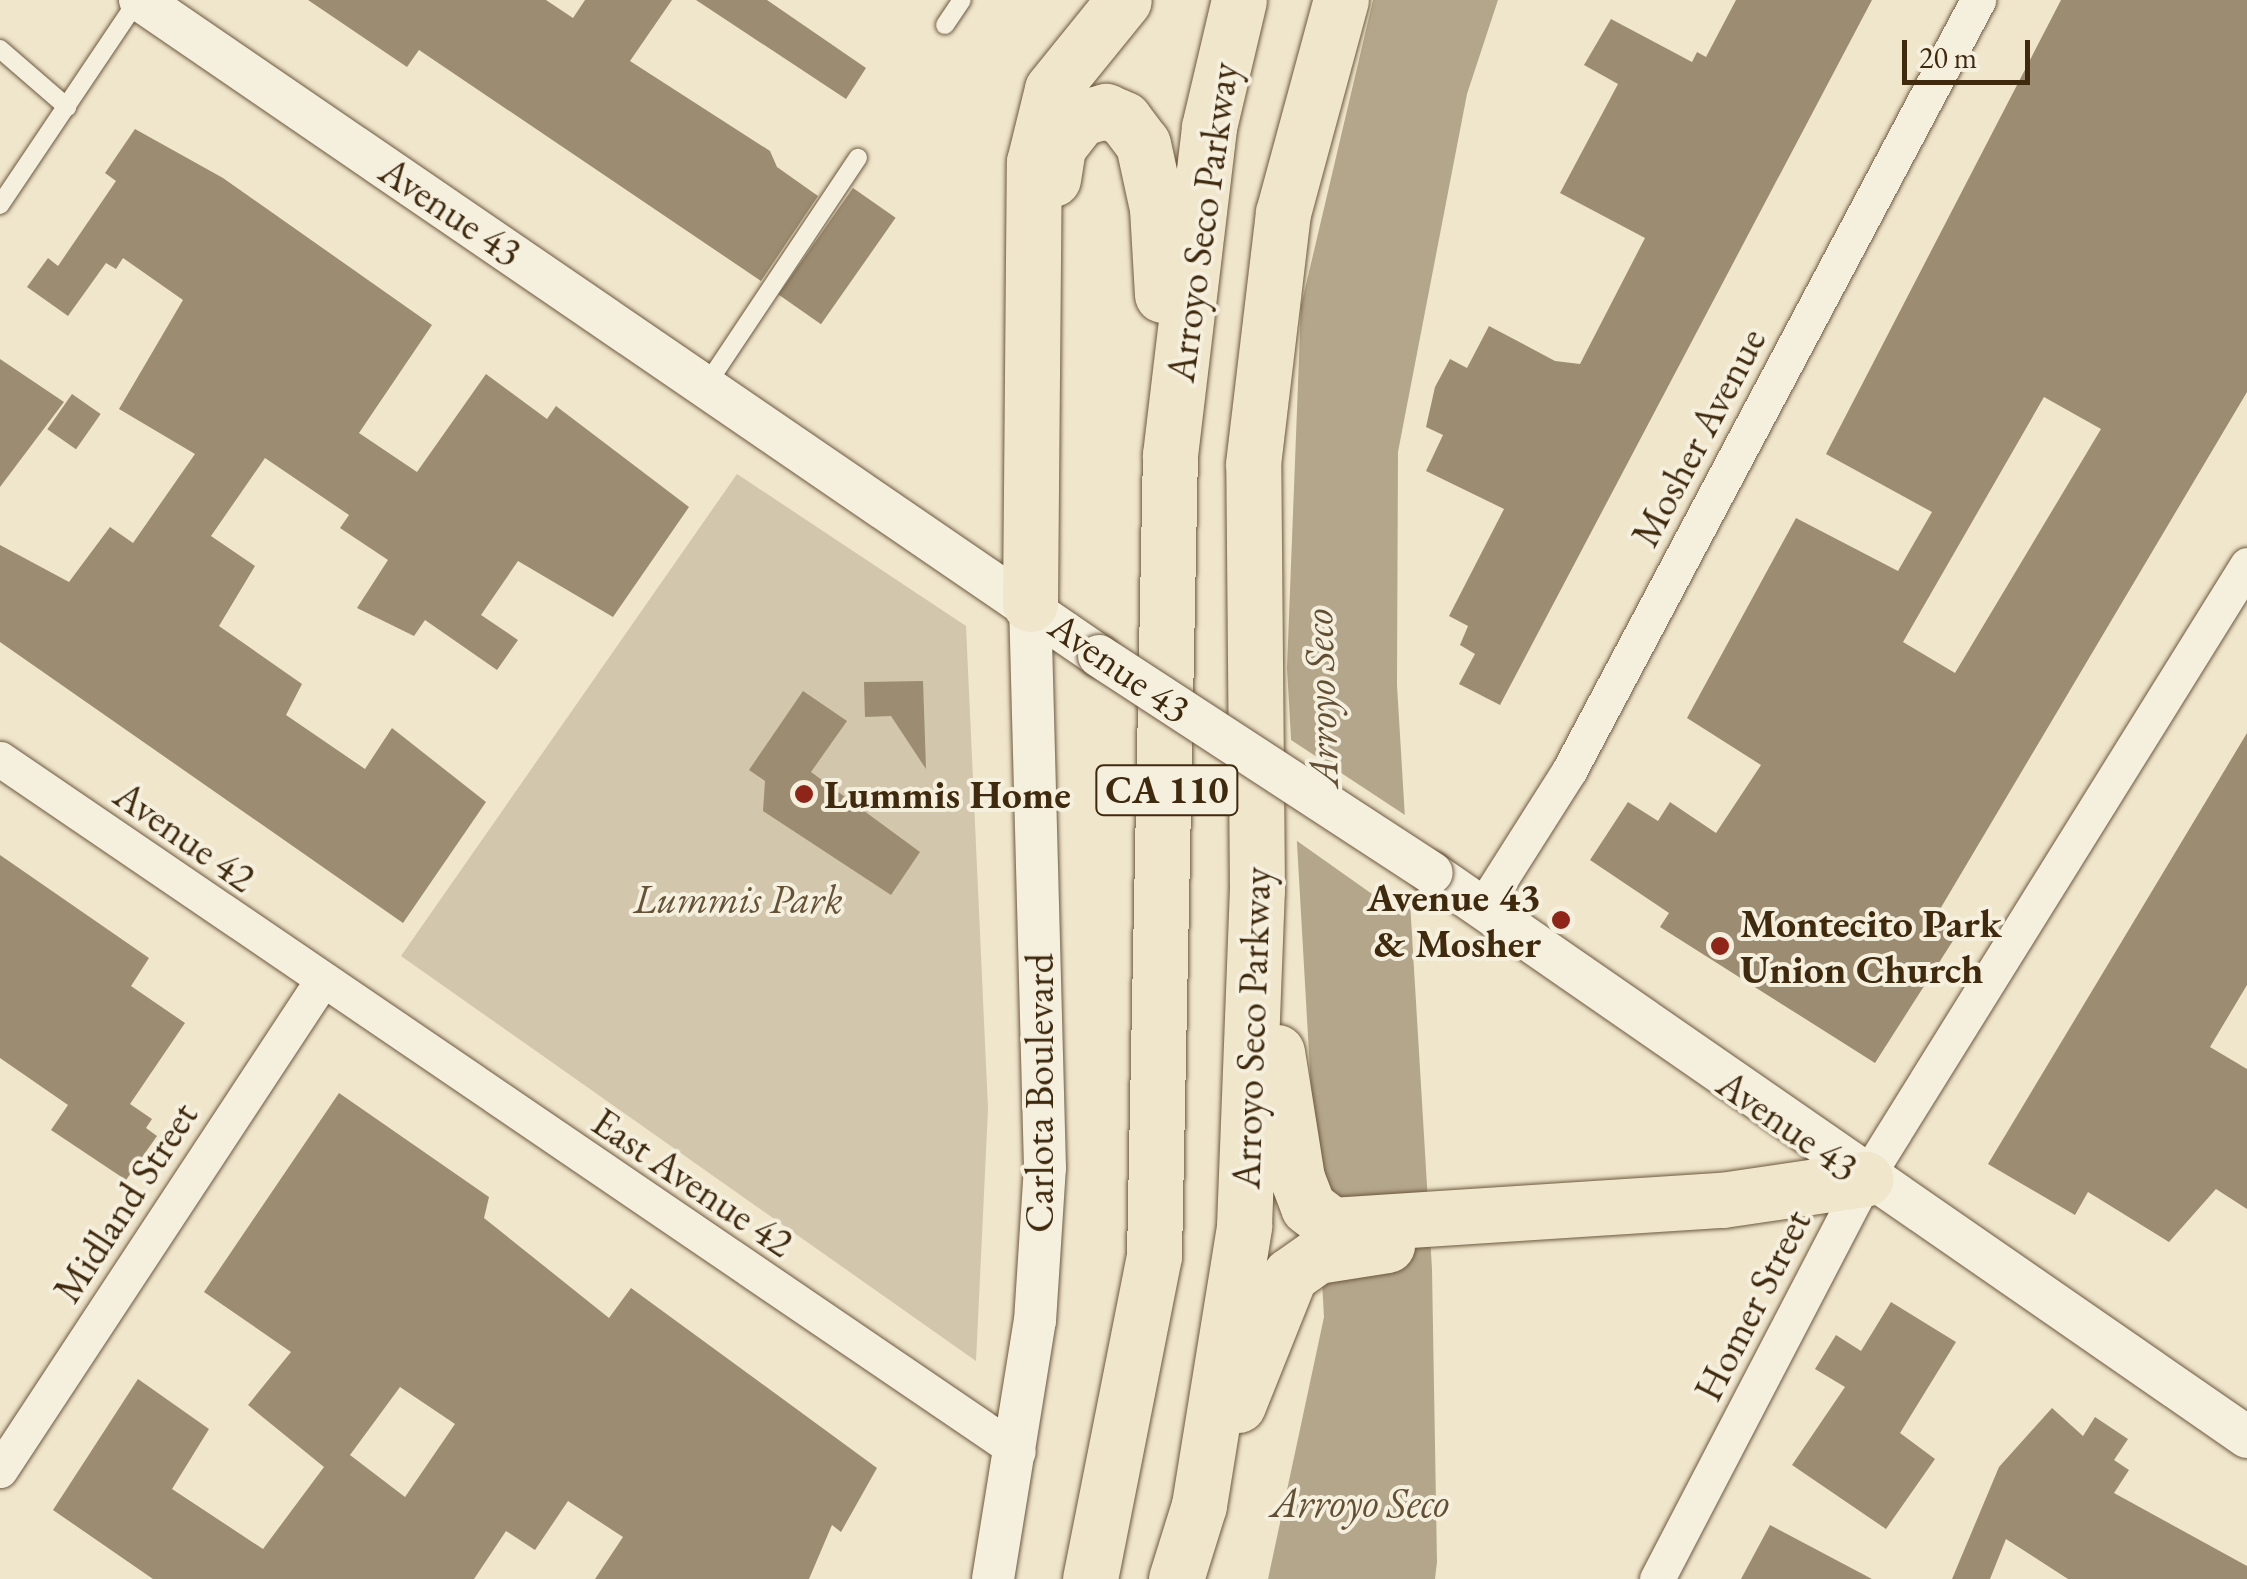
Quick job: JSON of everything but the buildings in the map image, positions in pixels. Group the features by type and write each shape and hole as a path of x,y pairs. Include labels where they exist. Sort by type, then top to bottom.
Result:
{"highway":[{"path":"1030,604 1034,162 1052,89 1124,0"},
{"name":"Arroyo Seco Parkway","path":"1090,1579 1154,1256 1170,455 1209,127 1239,0"},
{"name":"Arroyo Seco Parkway","path":"1176,1579 1199,1505 1244,1226 1257,890 1253,464 1283,213 1341,0"},
{"path":"1035,281 1058,148 1081,118 1106,111 1124,119 1142,144 1158,208 1170,455"},
{"path":"1199,1505 1290,1276 1312,1232 1288,1135 1257,890"},
{"path":"1312,1232 1727,1226 1865,1179"}],"street":[{"name":"Avenue 43","path":"139,0 1030,604 1099,656 1432,873 1865,1179 2247,1438"},
{"name":"Mosher Avenue","path":"1482,908 1569,772 1978,0"},
{"name":"Homer Street","path":"1657,1579 1865,1179 2247,566"},
{"name":"Carlota Boulevard","path":"993,1579 1018,1452 1045,1168 1030,604"},
{"name":"Avenue 42","path":"0,759 321,982"},
{"name":"East Avenue 42","path":"321,982 1018,1452"},
{"name":"Midland Street","path":"0,1470 321,982"}],"lane":[{"path":"0,205 139,0"},
{"path":"945,25 962,0"},
{"path":"0,48 67,107"},
{"path":"707,384 858,158"}],"green space":[{"name":"Lummis Park","path":"737,474 966,626 988,1109 976,1361 401,956"}],"water":[{"name":"Arroyo Seco","path":"1373,0 1498,0 1467,94 1398,452 1397,685 1432,1269 1437,1562 1435,1579 1268,1579 1324,1317 1287,668 1301,306"}],"pier":[{"path":"1285,736 1408,817 1412,894 1399,913 1290,836"}],"place":[{"name":"Lummis Home","path":"804,794"},
{"name":"Avenue 43 & Mosher","path":"1561,920"},
{"name":"Montecito Park Union Church","path":"1720,946"}]}
